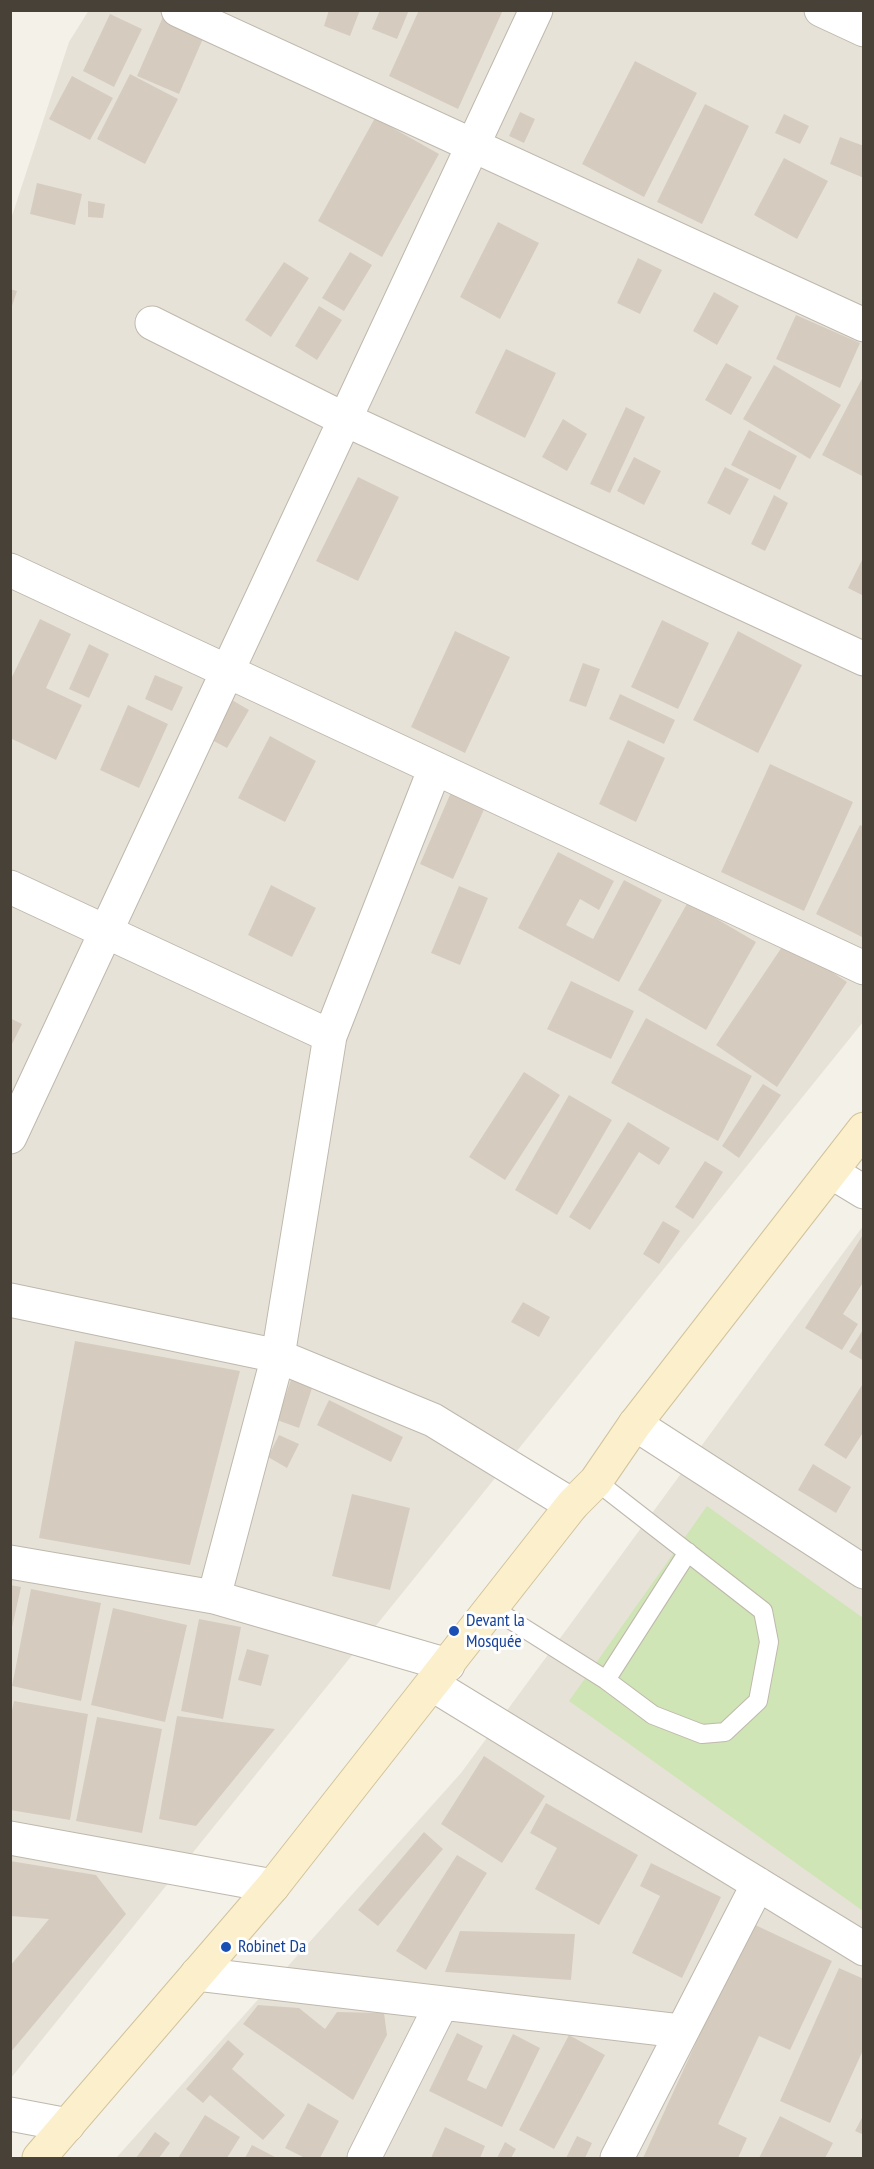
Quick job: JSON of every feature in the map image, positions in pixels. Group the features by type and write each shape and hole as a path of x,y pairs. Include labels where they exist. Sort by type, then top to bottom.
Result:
{"street":[{"path":"178,10 864,325"},
{"path":"10,1137 536,10"},
{"path":"821,10 864,30"},
{"path":"152,323 345,420 864,659"},
{"path":"10,570 864,968"},
{"path":"214,1597 278,1356 330,1036 435,768"},
{"path":"10,887 330,1036"},
{"path":"39,2158 273,1886 573,1505 596,1481 635,1424 864,1129"},
{"path":"831,1172 864,1192"},
{"path":"10,1300 278,1356 433,1420 573,1505"},
{"path":"635,1424 864,1572"},
{"path":"10,1562 214,1597 440,1675 758,1884 864,1949"},
{"path":"10,1838 273,1886"},
{"path":"617,2158 680,2031 758,1884"},
{"path":"197,1974 680,2031"},
{"path":"364,2158 442,2003"},
{"path":"10,2114 68,2125"}],"lane":[{"path":"492,1608 606,1680 653,1714 702,1734 725,1732 758,1701 769,1641 763,1611 596,1481"},
{"path":"606,1680 688,1552"}],"shaded area":[{"path":"89,10 863,11 863,1022 11,2078 10,222 69,42"},
{"path":"863,1226 863,2158 116,2158 461,1773"}],"green space":[{"path":"707,1506 863,1618 863,1911 569,1701"}],"building":[{"path":"166,10 208,27 179,94 137,76"},
{"path":"329,10 360,10 350,36 324,26"},
{"path":"380,10 409,10 397,39 372,29"},
{"path":"419,10 503,10 458,109 389,76"},
{"path":"110,14 142,29 114,87 83,71"},
{"path":"635,61 697,93 644,197 582,164"},
{"path":"130,74 178,99 145,164 97,139"},
{"path":"72,76 113,98 90,140 49,119"},
{"path":"705,104 749,126 702,224 657,202"},
{"path":"520,112 535,119 524,143 509,136"},
{"path":"784,114 809,126 800,144 775,133"},
{"path":"375,118 439,154 382,257 318,221"},
{"path":"840,137 864,146 864,178 830,164"},
{"path":"784,158 828,181 797,239 754,215"},
{"path":"37,183 82,194 75,225 30,214"},
{"path":"88,201 105,204 103,218 88,217"},
{"path":"498,222 539,243 500,319 460,297"},
{"path":"350,252 372,265 344,311 322,298"},
{"path":"638,258 662,270 640,314 617,303"},
{"path":"284,262 309,278 271,337 245,320"},
{"path":"10,289 17,291 11,309 10,309"},
{"path":"714,292 739,306 717,345 693,331"},
{"path":"319,306 342,320 317,360 295,346"},
{"path":"796,315 860,343 840,388 776,359"},
{"path":"506,349 556,373 525,438 475,413"},
{"path":"726,363 752,377 731,415 705,400"},
{"path":"774,365 841,405 810,459 743,419"},
{"path":"864,375 864,477 822,455"},
{"path":"626,407 645,417 610,493 590,484"},
{"path":"563,419 587,434 567,471 542,457"},
{"path":"749,430 797,456 780,490 731,465"},
{"path":"634,457 661,471 644,505 617,491"},
{"path":"725,467 749,479 730,515 707,503"},
{"path":"358,477 399,497 358,581 316,561"},
{"path":"774,495 788,503 765,551 751,544"},
{"path":"864,556 864,596 848,588"},
{"path":"40,619 71,634 46,688 82,705 56,760 10,738 10,681"},
{"path":"662,620 709,643 678,709 631,687"},
{"path":"455,631 510,657 465,753 411,727"},
{"path":"738,631 802,665 758,753 693,720"},
{"path":"89,644 109,654 89,698 69,689"},
{"path":"583,663 600,669 586,707 569,701"},
{"path":"155,675 183,687 172,711 145,699"},
{"path":"620,694 675,720 664,744 609,719"},
{"path":"232,700 249,710 227,748 210,739"},
{"path":"128,705 168,724 139,788 100,770"},
{"path":"270,736 316,761 285,822 238,798"},
{"path":"628,740 665,758 636,822 599,804"},
{"path":"770,764 853,802 804,911 721,872"},
{"path":"452,790 486,805 453,879 420,864"},
{"path":"860,825 864,827 864,938 816,914"},
{"path":"558,852 614,881 599,910 580,899 566,925 593,939 624,880 662,900 619,982 518,928"},
{"path":"271,885 316,908 292,957 248,935"},
{"path":"459,886 488,898 460,965 431,953"},
{"path":"688,902 756,942 706,1030 638,990"},
{"path":"786,941 847,982 777,1087 716,1045"},
{"path":"571,981 634,1011 611,1059 547,1029"},
{"path":"10,1018 22,1024 10,1048"},
{"path":"646,1018 752,1076 718,1141 611,1083"},
{"path":"524,1072 560,1095 505,1180 469,1157"},
{"path":"763,1084 781,1095 739,1158 722,1146"},
{"path":"569,1095 612,1120 557,1215 515,1190"},
{"path":"628,1122 670,1148 659,1165 639,1152 590,1230 569,1217"},
{"path":"705,1161 723,1172 693,1219 675,1207"},
{"path":"663,1221 680,1231 659,1264 643,1254"},
{"path":"864,1233 864,1281 843,1314 858,1324 842,1350 805,1328"},
{"path":"523,1302 550,1317 539,1337 511,1322"},
{"path":"864,1328 864,1361 849,1352"},
{"path":"75,1341 240,1371 190,1565 39,1538"},
{"path":"293,1374 314,1382 299,1428 277,1420"},
{"path":"864,1382 864,1431 846,1459 824,1445"},
{"path":"329,1400 403,1437 391,1462 317,1425"},
{"path":"279,1435 299,1444 287,1468 268,1457"},
{"path":"813,1464 851,1487 836,1513 798,1490"},
{"path":"352,1494 410,1508 390,1590 332,1576"},
{"path":"10,1585 21,1587 11,1632 10,1632"},
{"path":"31,1589 101,1603 81,1701 12,1686"},
{"path":"113,1608 187,1625 165,1722 91,1705"},
{"path":"199,1619 241,1627 223,1719 181,1711"},
{"path":"247,1649 269,1655 261,1686 238,1680"},
{"path":"14,1701 88,1714 70,1820 10,1810 10,1720"},
{"path":"177,1716 275,1729 196,1826 159,1819"},
{"path":"97,1717 162,1729 142,1833 76,1821"},
{"path":"484,1756 545,1796 502,1863 441,1824"},
{"path":"546,1803 638,1855 599,1925 535,1889 557,1848 530,1833"},
{"path":"424,1832 443,1849 378,1926 358,1910"},
{"path":"457,1855 487,1873 426,1970 396,1951"},
{"path":"10,1861 96,1875 126,1914 10,2053 10,1966 49,1919 10,1916"},
{"path":"651,1863 721,1897 682,1978 632,1953 660,1896 640,1886"},
{"path":"751,1923 832,1961 790,2050 759,2036 718,2124 747,2138 738,2158 643,2158"},
{"path":"460,1931 575,1934 571,1980 445,1972"},
{"path":"839,1968 864,1979 864,2048 830,2123 780,2101"},
{"path":"258,2005 299,2008 325,2029 337,2012 384,2013 387,2035 353,2100 243,2024"},
{"path":"457,2033 483,2046 467,2080 486,2089 513,2034 540,2048 502,2127 429,2091"},
{"path":"569,2035 605,2055 554,2149 519,2130"},
{"path":"228,2040 244,2054 232,2069 285,2115 263,2140 210,2095 203,2103 186,2089"},
{"path":"308,2103 339,2121 320,2158 305,2158 285,2148"},
{"path":"864,2114 864,2135 855,2131"},
{"path":"205,2115 240,2137 227,2158 178,2158"},
{"path":"780,2116 833,2143 825,2158 759,2158"},
{"path":"445,2127 485,2146 480,2158 431,2158"},
{"path":"155,2132 170,2143 159,2158 136,2158"},
{"path":"577,2136 592,2143 585,2158 566,2158"},
{"path":"505,2142 516,2149 511,2158 497,2158"},
{"path":"252,2145 277,2158 245,2158"}],"place":[{"name":"Devant la Mosquée","path":"454,1631"},
{"name":"Robinet Da","path":"226,1947"}]}
